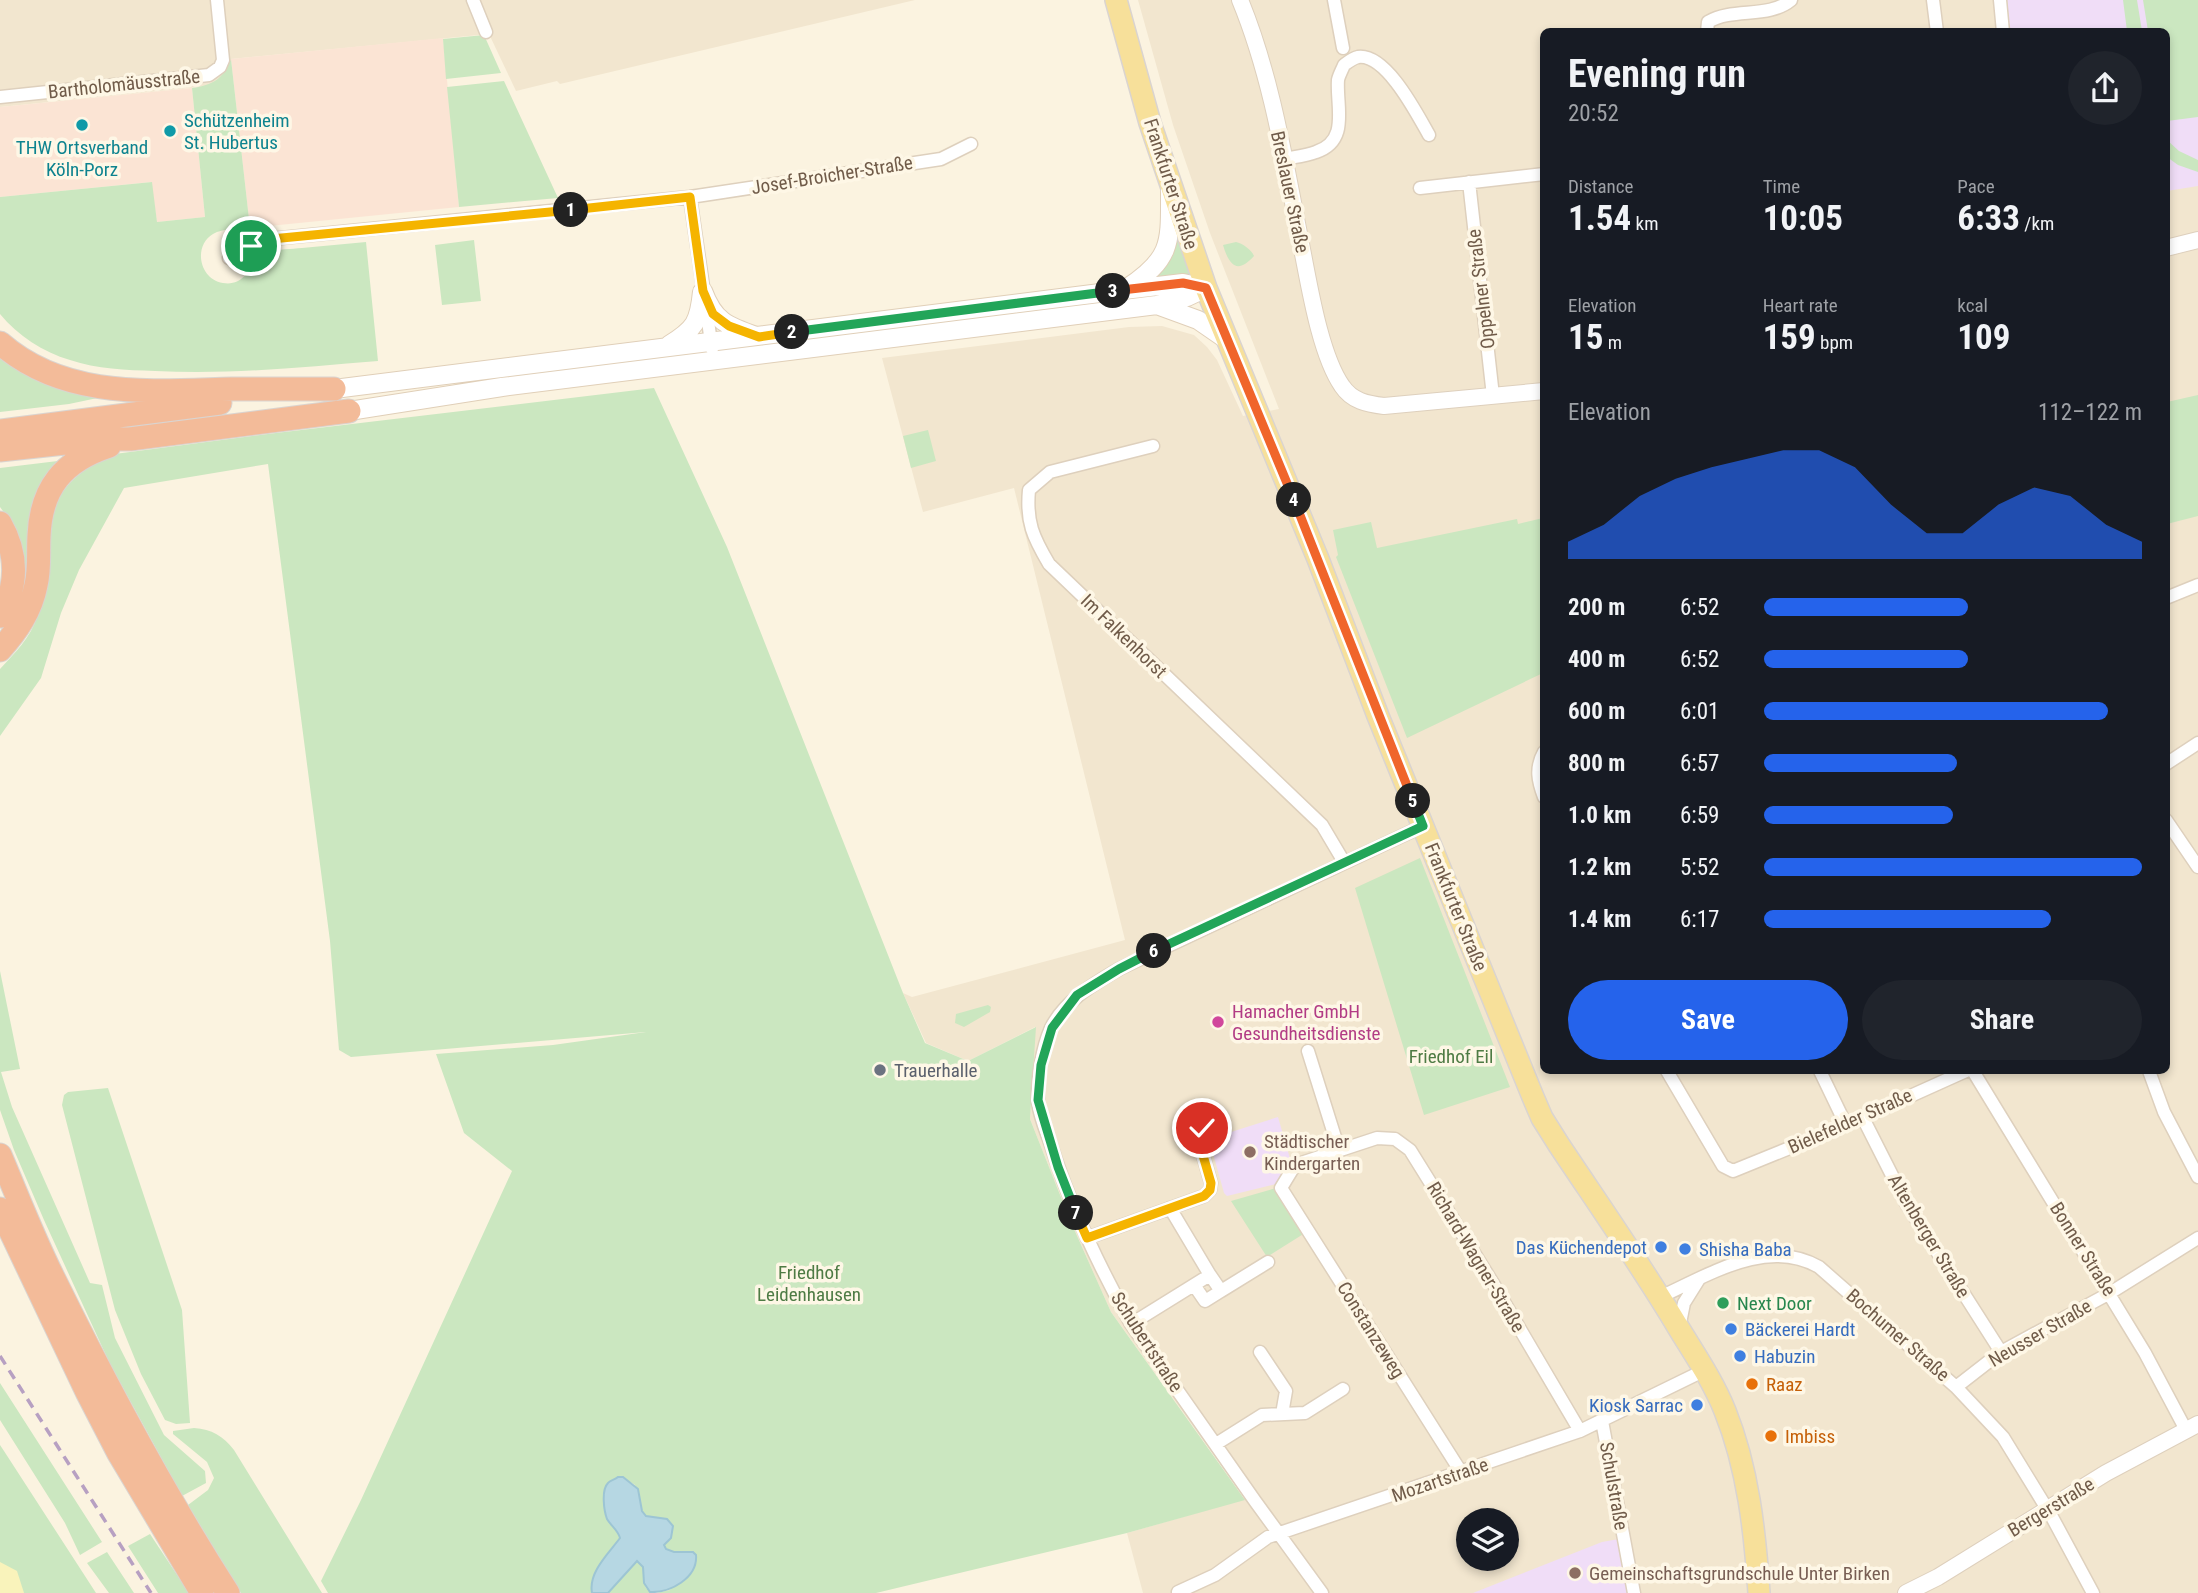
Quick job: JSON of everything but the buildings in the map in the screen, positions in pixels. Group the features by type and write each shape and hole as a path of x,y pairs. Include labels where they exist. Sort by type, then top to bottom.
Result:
{"highway":[{"path":"0,342 23,360 50,374 85,385 110,389 170,392 334,389"},
{"path":"0,430 334,389"},
{"path":"0,450 102,439 130,439 349,411"},
{"path":"0,650 21,624 33,596 38,572 42,514 54,484 77,459 130,439"},
{"path":"0,523 9,542 14,565 10,596 0,617"},
{"path":"0,1155 52,1275 103,1374 197,1544 228,1593"},
{"path":"0,1209 112,1440 202,1593"}],"main road":[{"name":"Frankfurter Straße","path":"1116,0 1170,183 1206,288 1318,559 1378,716 1542,1118 1660,1297 1705,1370 1725,1410 1739,1452 1753,1528 1759,1593"},
{"path":"1124,290 1154,269 1162,257 1170,229 1170,183"},
{"path":"334,389 663,348 713,351 759,337 1183,283 1206,288"},
{"path":"349,411 713,351 1157,305 1187,297 1206,288"},
{"path":"703,291 713,314 723,322 759,337"},
{"path":"663,348 695,325 699,318 703,291"},
{"path":"1157,305 1198,320 1227,340"}],"street":[{"name":"Bartholomäusstraße","path":"0,97 209,75 220,68 222,60 217,0"},
{"path":"473,0 486,32"},
{"name":"Breslauer Straße","path":"1240,0 1268,90 1324,342 1340,383 1348,394 1359,401 1384,406 1493,396"},
{"path":"1334,0 1343,48"},
{"path":"1707,28 1708,22 1719,16 1780,9 1791,0"},
{"path":"1933,0 1936,28"},
{"path":"2000,0 2003,28"},
{"path":"1284,159 1317,152 1327,147 1337,135 1341,115 1338,79 1344,65 1356,57 1377,62 1388,73 1429,135"},
{"name":"Josef-Broicher-Straße","path":"229,258 261,240 690,197 942,159 971,144"},
{"path":"1420,188 1540,174"},
{"name":"Oppelner Straße","path":"1469,182 1493,396"},
{"path":"690,197 713,351"},
{"path":"2170,247 2198,240"},
{"path":"1493,396 1540,391"},
{"name":"Im Falkenhorst","path":"1153,446 1050,472 1029,490 1027,512 1034,539 1049,564 1322,825 1344,862"},
{"path":"2170,596 2198,585"},
{"path":"2170,761 2198,743"},
{"path":"1540,759 1537,765 1540,785"},
{"name":"Schubertstraße","path":"1322,1593 1131,1324 1087,1238 1058,1167 1038,1100 1041,1065 1052,1028 1077,995 1119,969 1423,826"},
{"path":"2170,826 2198,867"},
{"path":"1308,1051 1339,1150"},
{"name":"Bielefelder Straße","path":"1669,1074 1723,1166 1733,1171 1863,1118 1959,1074"},
{"path":"1820,1074 1846,1125"},
{"name":"Bonner Straße","path":"1975,1074 2192,1427"},
{"path":"2150,1074 2164,1112 2198,1177"},
{"name":"Altenberger Straße","path":"1863,1118 1906,1203 2000,1352"},
{"path":"1087,1238 1204,1196 1210,1190 1211,1183 1200,1145 1206,1129"},
{"name":"Richard-Wagner-Straße","path":"1281,1188 1295,1165 1339,1150 1385,1137 1395,1139 1409,1150 1494,1285 1580,1431"},
{"name":"Constanzeweg","path":"1281,1188 1461,1472"},
{"path":"1170,1208 1221,1291"},
{"name":"Neusser Straße","path":"1956,1387 2000,1352 2110,1293 2198,1238"},
{"name":"Bochumer Straße","path":"1660,1297 1755,1257 1781,1254 1804,1258 1832,1277 1956,1387 2003,1437 2047,1508 2092,1593"},
{"path":"1194,1285 1205,1301 1268,1262"},
{"path":"1131,1324 1210,1275"},
{"path":"1679,1328 1684,1303 1699,1279"},
{"path":"1260,1352 1286,1391 1282,1414"},
{"name":"Mozartstraße","path":"1178,1592 1200,1584 1268,1537 1580,1431 1705,1370"},
{"path":"1216,1444 1262,1415 1305,1413 1343,1389"},
{"name":"Schulstraße","path":"1602,1421 1634,1593"},
{"name":"Bergerstraße","path":"1906,1593 1938,1577 2106,1473 2192,1427"}],"shaded area":[{"path":"0,0 915,0 560,84 557,81 516,91 489,34 231,59 223,76 208,86 0,107"},
{"path":"1138,0 2198,0 2198,1593 1143,1593 1127,1533 1245,1499 1111,1312 1070,1220 1030,1119 1035,1027 968,1061 926,1043 903,993 912,997 1125,940 1014,488 923,512 882,358 1129,327 1162,326 1194,335 1207,347 1217,360 1243,416 1279,409 1210,233 1173,125"},
{"path":"2007,0 2198,0 2198,186 2170,191 2170,28 2010,28"},
{"path":"443,38 459,207 250,228 231,59"},
{"path":"192,88 205,217 157,222 151,182 0,197 0,107"},
{"name":"Städtischer Kindergarten","path":"1278,1117 1291,1162 1280,1183 1227,1196 1209,1139"},
{"name":"Gemeinschaftsgrundschule Unter Birken","path":"1619,1539 1629,1593 1473,1593 1602,1542"}],"green space":[{"path":"2123,0 2137,0 2142,28 2127,28"},
{"path":"2143,0 2198,0 2198,117 2170,121 2170,28 2148,28"},
{"path":"484,35 501,73 446,79 443,39"},
{"path":"231,59 250,228 221,231 207,239 201,254 204,269 215,280 231,283 244,277 257,261 269,252 366,242 378,361 239,371 122,369 70,360 50,353 23,336 0,314 0,197 152,182 157,222 205,217 192,88 216,80"},
{"path":"504,81 558,198 459,207 447,87"},
{"path":"2170,143 2179,151 2198,160 2198,172 2170,159"},
{"path":"1175,231 1193,279 1150,279"},
{"path":"474,240 481,301 442,305 435,245"},
{"path":"1236,242 1246,247 1254,256 1238,266 1228,258 1223,245"},
{"path":"1184,289 1185,293 733,350 733,346"},
{"path":"0,348 107,396 69,404 0,412"},
{"name":"Friedhof Leidenhausen","path":"654,388 727,547 925,1043 968,1061 1036,1027 1030,1119 1070,1220 1111,1312 1245,1500 1127,1533 876,1593 656,1593 670,1590 687,1551 674,1552 665,1549 664,1545 668,1542 667,1519 646,1516 635,1485 622,1477 607,1484 604,1502 608,1519 620,1538 596,1571 593,1593 328,1593 321,1581 512,1171 464,1133 436,1054 553,1045 646,1032 351,1057 339,1050 330,941 268,464 124,488 79,570 61,613 41,678 0,736 0,669 26,638 37,617 49,521 61,493 87,468 107,455"},
{"path":"2198,395 2198,516 2170,523 2170,401"},
{"path":"928,430 936,461 911,468 903,436"},
{"path":"66,460 34,572 0,643 0,632 12,615 8,518 0,507 0,468"},
{"path":"1517,519 1518,524 1540,519 1540,674 1407,738 1336,557 1338,555 1333,530 1371,522 1377,548"},
{"name":"Friedhof Eil","path":"1420,858 1510,1087 1424,1115 1355,888"},
{"path":"0,971 20,1069 1,1072 12,1107 90,1283 102,1285 115,1338 164,1435 205,1471 206,1483 182,1496 110,1364 44,1220 0,1110"},
{"path":"988,1005 991,1007 990,1012 964,1027 955,1023 956,1014"},
{"path":"108,1088 182,1310 190,1423 176,1424 165,1420 141,1374 115,1310 62,1105 64,1095 68,1092"},
{"path":"1276,1188 1305,1233 1267,1257 1231,1201"},
{"path":"0,1383 102,1542 80,1555 65,1523 0,1420"},
{"path":"194,1428 217,1434 234,1450 322,1593 241,1593 188,1505 208,1490 214,1478 207,1462 173,1434 173,1431"},
{"path":"0,1445 4,1451 96,1593 0,1593"},
{"path":"150,1534 189,1593 158,1593 128,1546"},
{"path":"107,1552 134,1593 109,1593 87,1563"},
{"path":"637,1561 643,1567 646,1588 654,1593 607,1593"}],"sand":[{"path":"0,1562 17,1571 24,1593 0,1593"}],"water":[{"path":"618,1477 623,1477 638,1489 642,1511 646,1516 667,1519 673,1526 671,1538 664,1545 666,1549 693,1552 696,1555 688,1577 674,1587 650,1592 644,1583 643,1567 637,1561 608,1593 592,1593 596,1570 620,1538 607,1519 604,1501 606,1486"}],"railway":[{"path":"0,1356 151,1593"}],"place":[{"name":"THW Ortsverband Köln-Porz","path":"82,125"},
{"name":"Schützenheim St. Hubertus","path":"170,131"},
{"name":"Hamacher GmbH Gesundheitsdienste","path":"1218,1022"},
{"name":"Trauerhalle","path":"880,1070"},
{"name":"Städtischer Kindergarten","path":"1250,1152"},
{"name":"Das Küchendepot","path":"1661,1247"},
{"name":"Shisha Baba","path":"1685,1249"},
{"name":"Next Door","path":"1723,1303"},
{"name":"Bäckerei Hardt","path":"1731,1329"},
{"name":"Habuzin","path":"1740,1356"},
{"name":"Raaz","path":"1752,1384"},
{"name":"Kiosk Sarrac","path":"1697,1405"},
{"name":"Imbiss","path":"1771,1436"},
{"name":"Gemeinschaftsgrundschule Unter Birken","path":"1575,1573"}],"route":[{"path":"251,246 261,240 690,197 707,303 713,314 723,322 759,337 1183,283 1206,288 1318,559 1423,826 1156,949 1119,969 1077,995 1052,1028 1041,1065 1038,1100 1069,1198 1087,1238 1204,1196 1210,1190 1211,1183 1200,1145 1206,1129 1202,1128"}]}
